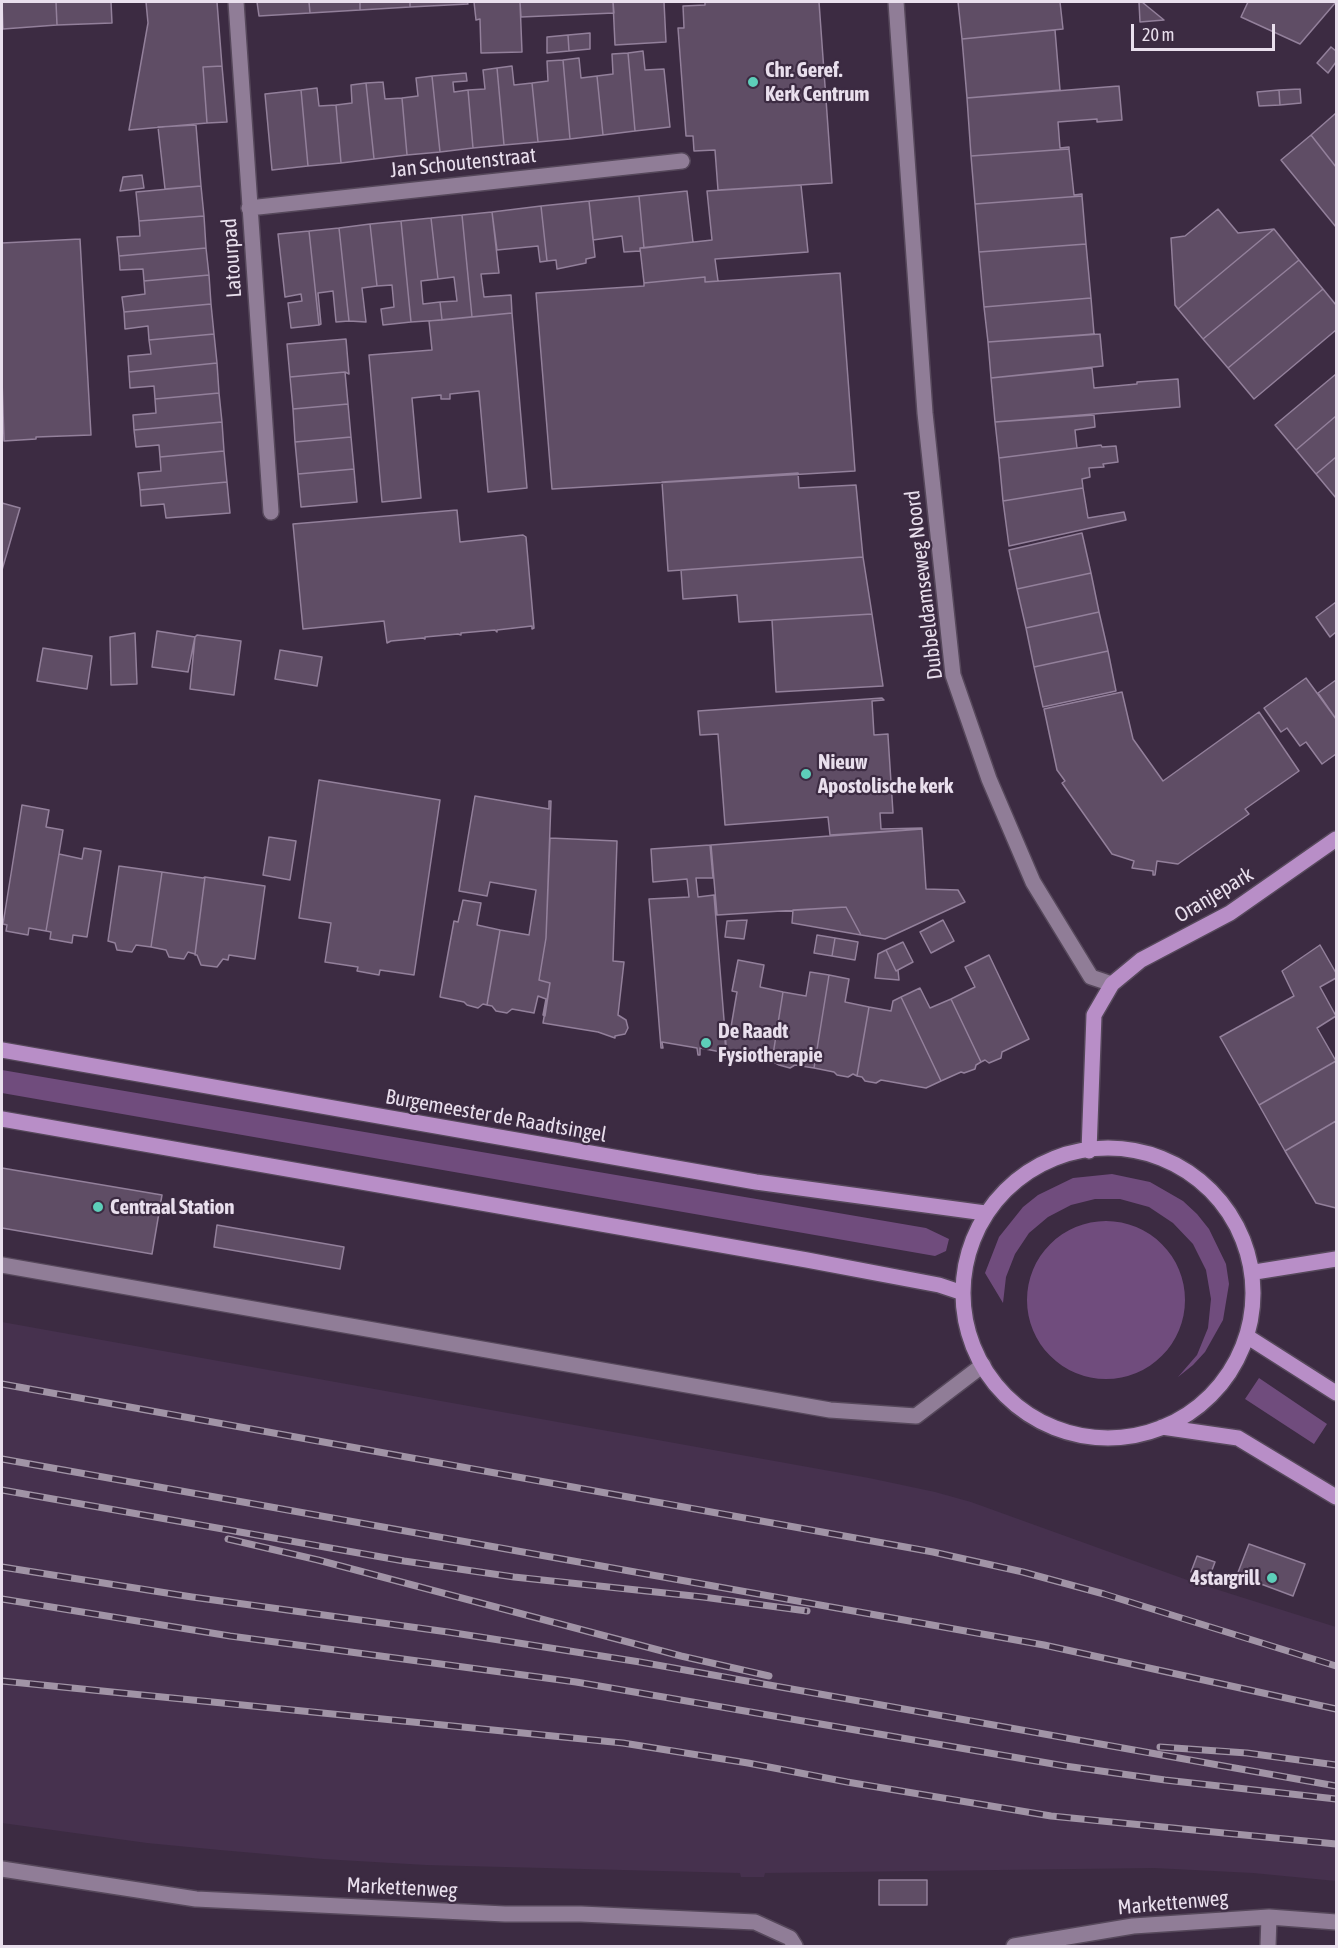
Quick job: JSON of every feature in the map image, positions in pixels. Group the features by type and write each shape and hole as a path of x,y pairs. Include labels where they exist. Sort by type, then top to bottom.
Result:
{"main road":[{"name":"Oranjepark","path":"1112,984 1141,960 1230,913 1336,840"},
{"path":"1089,1151 1094,1015 1112,984"},
{"name":"Burgemeester de Raadtsingel","path":"2,1050 756,1182 985,1213"},
{"path":"2,1119 796,1258 939,1285 960,1292"},
{"path":"1089,1151 1140,1152 1164,1158 1207,1185 1239,1223 1249,1247 1255,1272 1253,1317 1248,1336 1239,1357 1221,1382 1197,1405 1161,1427 1117,1438 1094,1438 1071,1434 1050,1426 1020,1409 996,1385 983,1365 969,1329 960,1292 962,1264 971,1237 985,1213 1006,1190 1031,1171 1059,1158 1089,1151"},
{"path":"1255,1272 1336,1259"},
{"path":"1248,1336 1336,1393"},
{"path":"1161,1427 1238,1438 1336,1497"}],"street":[{"name":"Latourpad","path":"236,2 271,512"},
{"name":"Dubbeldamseweg Noord","path":"896,2 925,413 953,675 989,779 1033,882 1091,977 1112,984"},
{"name":"Jan Schoutenstraat","path":"249,208 682,161"},
{"path":"2,1265 830,1410 916,1416 983,1365"},
{"name":"Markettenweg","path":"2,1869 196,1899 505,1914 580,1914 755,1922 790,1938 795,1947"},
{"path":"1268,1947 1269,1917"},
{"name":"Markettenweg","path":"1014,1947 1133,1926 1269,1917 1336,1922"}],"shaded area":[{"path":"2,1070 926,1228 949,1239 946,1251 935,1256 2,1093"},
{"path":"1112,1174 1150,1182 1183,1201 1209,1229 1226,1264 1229,1284 1223,1320 1205,1352 1178,1377 1197,1355 1208,1328 1211,1299 1206,1270 1193,1244 1173,1223 1149,1207 1120,1199 1095,1199 1071,1205 1048,1217 1029,1233 1015,1254 1006,1277 1003,1303 985,1273 999,1237 1023,1207 1038,1195 1073,1178"},
{"path":"1106,1221 1121,1222 1136,1227 1150,1234 1162,1244 1172,1256 1179,1270 1184,1285 1184,1315 1179,1330 1172,1344 1162,1356 1150,1366 1136,1373 1121,1378 1106,1379 1091,1378 1076,1373 1062,1366 1050,1356 1040,1344 1033,1330 1028,1315 1027,1300 1028,1285 1033,1270 1040,1256 1050,1244 1062,1234 1076,1227 1091,1222"},
{"path":"2,1322 869,1478 935,1492 971,1502 1190,1581 1336,1627 1336,1881 1253,1873 1154,1868 765,1873 764,1877 741,1877 740,1873 426,1865 323,1859 147,1843 2,1823"},
{"path":"1259,1378 1327,1424 1314,1444 1245,1399"}],"building":[{"path":"2,2 56,2 57,25 3,29"},
{"path":"56,2 111,2 112,23 57,25"},
{"path":"146,2 217,2 222,66 203,67 207,123 129,130 148,23"},
{"path":"257,2 309,2 310,13 259,16"},
{"path":"309,2 360,2 360,10 310,13"},
{"path":"360,2 410,2 410,7 360,10"},
{"path":"410,2 467,2 468,4 410,7"},
{"path":"474,2 520,2 522,52 481,53 480,19 476,20"},
{"path":"520,2 613,2 614,13 521,17"},
{"path":"613,2 664,2 666,42 615,45"},
{"name":"Chr. Geref. Kerk Centrum","path":"705,2 819,2 832,183 718,190 715,150 694,151 693,136 686,136 678,28 684,28 683,6 705,5"},
{"path":"958,2 1060,2 1063,29 962,39"},
{"path":"1139,2 1142,2 1164,20 1140,22"},
{"path":"1248,2 1336,2 1300,44 1241,17"},
{"path":"1055,30 1060,90 967,98 962,39"},
{"path":"590,33 590,49 569,51 568,35"},
{"path":"568,35 569,51 547,53 547,37"},
{"path":"1331,47 1336,51 1336,62 1328,73 1317,63"},
{"path":"643,51 645,70 664,69 670,127 635,131 628,53"},
{"path":"628,53 635,131 603,135 597,76 613,74 612,54"},
{"path":"579,58 581,78 597,76 603,135 570,139 563,60"},
{"path":"563,60 570,139 538,142 532,83 548,81 547,61"},
{"path":"222,66 227,122 207,123 203,67"},
{"path":"512,66 514,85 532,83 538,142 504,145 497,68"},
{"path":"497,68 504,145 473,148 468,90 485,89 483,70"},
{"path":"466,73 467,81 453,82 454,92 468,90 473,148 440,152 432,76"},
{"path":"432,76 440,152 407,155 402,98 418,96 416,78"},
{"path":"383,82 385,99 402,98 407,155 374,159 366,83"},
{"path":"366,83 374,159 341,163 336,105 352,103 351,85"},
{"path":"1119,86 1122,120 1058,122 1060,148 1069,147 1069,149 971,156 967,98"},
{"path":"317,88 319,106 336,105 341,163 308,166 301,90"},
{"path":"1300,89 1301,103 1280,105 1279,90"},
{"path":"301,90 308,166 272,170 265,94"},
{"path":"1279,90 1280,105 1259,106 1257,92"},
{"path":"1336,113 1336,167 1311,135"},
{"path":"196,125 201,186 165,189 158,127"},
{"path":"1311,135 1336,167 1336,227 1281,160"},
{"path":"1069,149 1074,195 1082,194 1082,196 975,204 971,156"},
{"path":"142,175 144,188 120,191 123,177"},
{"path":"801,185 808,252 715,259 718,281 705,282 705,277 644,283 640,248 712,240 707,191"},
{"path":"201,186 204,216 139,221 136,192"},
{"path":"687,191 693,242 644,248 639,196"},
{"path":"639,196 644,248 640,248 640,251 624,252 622,236 593,240 589,201"},
{"path":"1082,196 1086,244 979,252 975,204"},
{"path":"589,201 595,257 586,259 586,263 557,269 556,260 547,261 541,206"},
{"path":"541,206 547,261 540,262 538,246 497,250 492,212"},
{"path":"1218,209 1238,233 1274,229 1178,309 1175,305 1171,238 1185,236"},
{"path":"492,212 499,273 481,274 484,297 511,295 512,313 472,317 462,215"},
{"path":"462,215 472,317 442,320 440,302 457,301 454,277 438,279 431,218"},
{"path":"204,216 206,248 119,256 117,237 140,236 139,221"},
{"path":"431,218 438,279 421,281 423,304 440,302 442,320 411,322 401,221"},
{"path":"401,221 411,322 383,325 381,309 394,307 392,285 377,286 370,224"},
{"path":"370,224 377,286 362,288 366,322 349,321 339,228"},
{"path":"339,228 349,321 336,322 333,291 318,293 321,324 319,325 309,231"},
{"path":"1274,229 1299,260 1203,339 1178,309"},
{"path":"309,231 319,325 291,328 288,303 302,301 301,294 285,297 278,234"},
{"path":"80,239 91,435 4,441 2,243"},
{"path":"1086,244 1091,298 984,307 979,252"},
{"path":"206,248 209,275 144,281 143,269 120,270 119,256"},
{"path":"1299,260 1323,289 1228,368 1203,339"},
{"path":"840,273 855,471 552,489 536,293 644,286 644,283 705,277 705,282"},
{"path":"209,275 211,304 124,312 122,297 145,294 144,281"},
{"path":"1323,289 1336,305 1336,330 1254,399 1228,368"},
{"path":"1091,298 1094,334 988,342 984,307"},
{"path":"211,304 214,334 149,340 148,326 125,329 124,312"},
{"path":"512,313 527,488 488,492 479,391 450,394 450,399 441,399 441,395 412,398 421,498 382,502 369,355 432,350 429,321"},
{"path":"214,334 217,363 129,372 128,356 151,354 149,340"},
{"path":"1100,334 1103,366 991,378 988,342"},
{"path":"346,339 349,374 345,372 290,377 287,344"},
{"path":"217,363 219,393 155,399 154,386 130,388 129,372"},
{"path":"1092,368 1094,388 1178,379 1180,407 995,422 991,378"},
{"path":"345,372 348,404 293,409 290,377"},
{"path":"1336,374 1336,416 1296,450 1275,425"},
{"path":"219,393 222,422 134,430 133,415 156,413 155,399"},
{"path":"348,404 351,437 295,442 293,409"},
{"path":"1094,415 1095,427 1075,430 1077,448 999,458 995,422"},
{"path":"1336,416 1336,457 1316,474 1296,450"},
{"path":"222,422 224,451 160,457 159,445 136,447 134,430"},
{"path":"351,437 354,469 298,474 295,442"},
{"path":"1101,445 1102,447 1116,446 1118,462 1103,464 1104,467 1089,468 1090,477 1082,479 1083,488 1003,501 999,458"},
{"path":"224,451 227,482 140,490 138,473 161,471 160,457"},
{"path":"1336,457 1336,498 1316,474"},
{"path":"354,469 357,502 301,507 298,474"},
{"path":"798,473 799,488 856,485 863,557 668,571 662,482"},
{"path":"227,482 230,513 166,518 164,504 141,506 140,490"},
{"path":"1083,488 1088,518 1124,512 1126,520 1009,546 1003,501"},
{"path":"2,503 20,508 2,570"},
{"path":"457,510 460,542 523,535 526,537 534,628 532,629 532,626 497,630 497,632 495,630 461,633 461,635 425,637 425,639 387,643 384,621 303,629 293,524"},
{"path":"1082,533 1091,573 1017,589 1009,550"},
{"path":"863,557 872,614 739,622 737,595 683,599 681,570"},
{"path":"1091,573 1099,612 1026,628 1017,589"},
{"path":"1336,602 1336,632 1330,637 1316,617"},
{"path":"1099,612 1108,651 1034,667 1026,628"},
{"path":"872,614 883,686 776,692 772,620"},
{"path":"157,631 195,637 188,672 152,667"},
{"path":"135,633 137,684 111,685 110,637"},
{"path":"197,635 241,641 234,695 190,689"},
{"path":"43,648 92,656 87,689 37,681"},
{"path":"280,650 322,657 317,686 275,679"},
{"path":"1108,651 1116,691 1043,707 1034,667"},
{"path":"1306,678 1336,719 1336,754 1322,764 1306,742 1300,746 1287,728 1281,732 1264,708"},
{"path":"1336,680 1336,719 1318,693"},
{"path":"1122,692 1133,739 1163,781 1259,712 1299,771 1245,809 1249,814 1178,864 1157,861 1155,875 1153,871 1132,868 1134,861 1112,854 1062,783 1065,781 1057,770 1044,709"},
{"name":"Nieuw Apostolische kerk","path":"882,698 884,700 872,701 874,735 888,734 893,813 880,813 881,829 922,829 830,835 828,817 725,825 718,734 700,735 698,711"},
{"path":"319,780 440,800 414,975 380,970 379,975 357,971 358,967 325,962 331,923 299,918"},
{"path":"475,796 549,809 549,801 551,801 546,938 539,980 550,983 545,1016 543,1015 546,999 538,996 534,1013 512,1009 507,1013 496,1011 492,1006 487,1005 500,930 529,935 536,890 490,882 487,896 459,891"},
{"path":"22,805 49,810 46,827 63,830 46,931 29,928 28,935 6,931 7,925 3,924"},
{"path":"922,829 926,889 958,890 965,902 885,939 861,935 846,907 717,915 711,845"},
{"path":"269,837 296,841 290,880 263,875"},
{"path":"550,838 617,841 613,961 624,962 618,1015 626,1020 628,1028 625,1034 615,1036 615,1038 598,1032 543,1023 550,983 539,980 546,938"},
{"path":"710,845 713,878 696,878 698,897 714,895 727,1057 722,1059 721,1052 700,1048 700,1055 698,1055 697,1048 662,1042 663,1048 661,1048 649,899 689,897 687,879 653,882 651,849"},
{"path":"84,848 101,851 87,937 73,935 72,943 50,939 51,932 46,931 59,854 82,859"},
{"path":"119,866 162,872 151,947 136,945 132,952 117,950 115,943 108,941"},
{"path":"162,872 205,877 195,954 188,952 184,959 169,957 166,950 151,947"},
{"path":"205,877 265,886 255,959 229,955 228,960 223,959 217,967 201,965 195,955"},
{"path":"463,900 481,903 477,925 500,930 487,1005 483,1004 478,1008 464,1002 440,997 454,921 458,922"},
{"path":"846,907 861,935 792,923 793,910"},
{"path":"747,920 744,939 725,937 727,921"},
{"path":"943,920 954,941 931,953 920,932"},
{"path":"817,935 835,938 832,956 814,953"},
{"path":"835,938 858,942 855,960 832,956"},
{"path":"903,942 913,962 896,971 886,950"},
{"path":"1320,945 1336,973 1336,978 1320,987 1336,1016 1317,1028 1336,1061 1259,1105 1220,1037 1294,996 1282,971"},
{"path":"886,950 896,971 898,970 899,980 875,978 878,954"},
{"path":"989,955 1029,1039 1002,1052 1001,1058 989,1063 985,1060 981,1062 951,999 975,987 965,967"},
{"path":"738,960 764,965 760,987 783,992 772,1061 767,1060 762,1063 726,1052 724,1028 731,1027 737,992 732,991"},
{"path":"810,972 829,975 814,1068 795,1065 790,1068 772,1061 783,992 806,996"},
{"path":"829,975 849,979 845,1002 869,1007 857,1076 837,1075 834,1072 814,1068"},
{"path":"920,988 930,1008 951,999 981,1062 976,1065 975,1069 961,1072 941,1081 901,997"},
{"path":"901,997 941,1081 926,1088 881,1080 876,1083 865,1081 862,1077 857,1076 869,1007 891,1011 893,1001"},
{"path":"1336,1061 1336,1121 1285,1151 1259,1105"},
{"path":"1336,1121 1336,1208 1316,1203 1285,1151"},
{"path":"2,1168 162,1195 152,1254 2,1228"},
{"path":"217,1225 344,1247 340,1269 214,1247"},
{"path":"1249,1544 1305,1564 1293,1596 1237,1575"},
{"path":"1197,1556 1215,1562 1209,1578 1191,1572"},
{"path":"879,1880 927,1880 927,1905 879,1905"}],"railway":[{"path":"2,1384 933,1552 1023,1572 1104,1594 1336,1666"},
{"path":"2,1459 1044,1645 1336,1709"},
{"path":"2,1490 404,1561 514,1577 703,1597 807,1611"},
{"path":"228,1539 318,1560 681,1656 769,1676"},
{"path":"2,1567 640,1662 1336,1786"},
{"path":"2,1599 230,1636 576,1682 1065,1766 1165,1780 1336,1799"},
{"path":"2,1681 623,1743 1051,1816 1336,1844"},
{"path":"1160,1747 1247,1753 1336,1765"}],"place":[{"name":"Chr. Geref. Kerk Centrum","path":"753,82"},
{"name":"Nieuw Apostolische kerk","path":"806,774"},
{"name":"De Raadt Fysiotherapie","path":"706,1043"},
{"name":"Centraal Station","path":"98,1207"},
{"name":"4stargrill","path":"1272,1578"}]}
